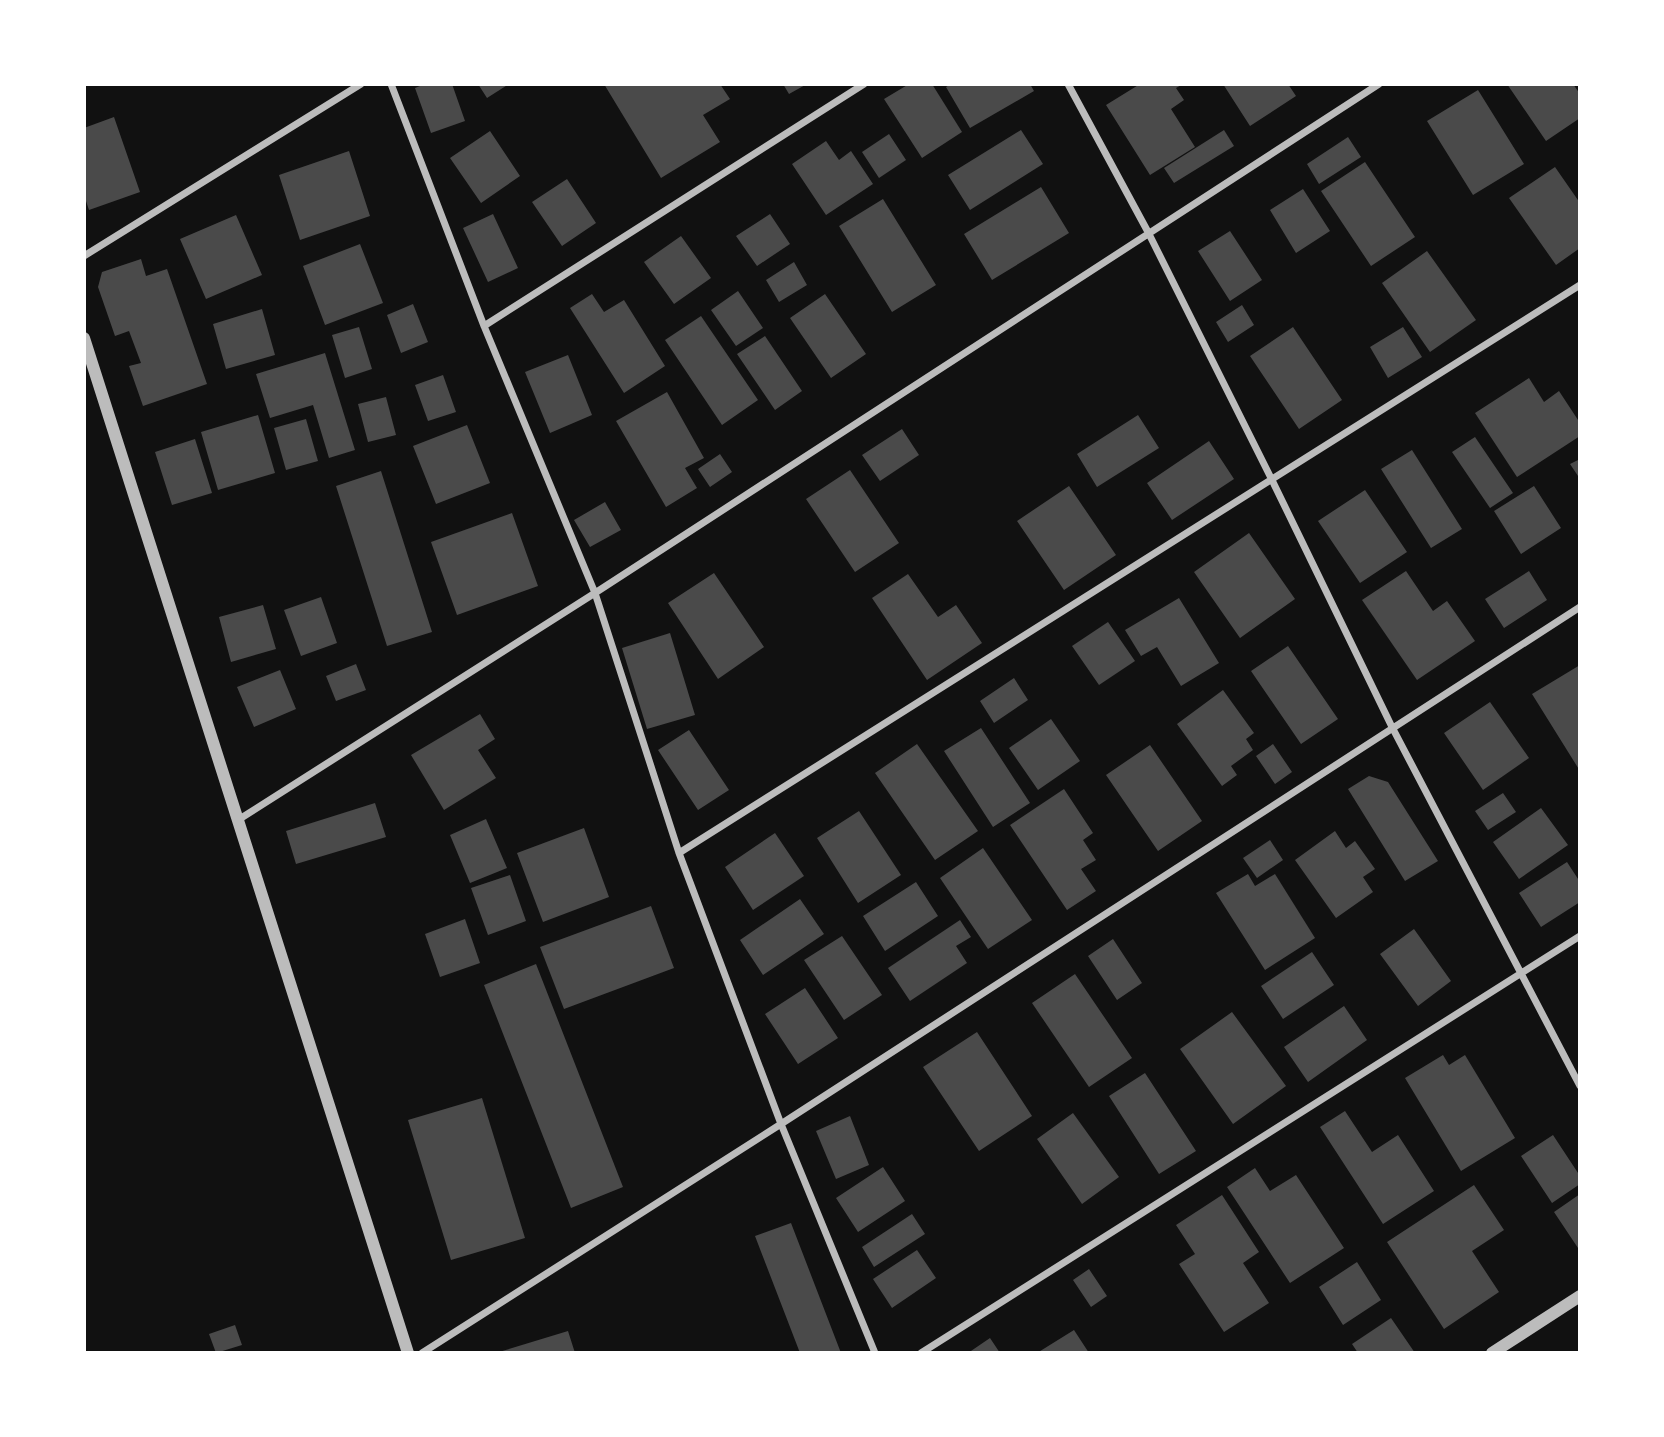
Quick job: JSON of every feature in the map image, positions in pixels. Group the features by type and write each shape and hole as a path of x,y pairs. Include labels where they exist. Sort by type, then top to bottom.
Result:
{"street":[{"path":"84,256 361,84"},
{"path":"391,84 484,326 595,593 679,853 781,1124 875,1353"},
{"path":"484,326 864,84"},
{"path":"1068,84 1148,232 1392,727 1580,1086"},
{"path":"238,820 595,593 1379,84"},
{"path":"679,853 1580,285"},
{"path":"84,338 408,1353"},
{"path":"422,1353 1580,607"},
{"path":"921,1353 1580,936"},
{"path":"1492,1353 1580,1296"}],"building":[{"path":"425,84 452,84 465,121 431,133 415,88"},
{"path":"478,84 509,84 487,98"},
{"path":"604,84 720,84 730,99 703,115 720,142 661,178"},
{"path":"783,84 807,84 789,94"},
{"path":"909,84 932,84 962,132 922,158 884,99"},
{"path":"951,84 1030,84 1034,91 970,128 946,87"},
{"path":"1140,84 1183,84 1176,88 1184,100 1171,109 1195,147 1150,175 1106,105"},
{"path":"1223,84 1288,84 1296,96 1250,126"},
{"path":"1507,84 1573,84 1580,94 1580,118 1546,141"},
{"path":"1478,90 1524,164 1473,195 1427,121"},
{"path":"114,117 140,192 89,210 84,195 84,128"},
{"path":"1021,130 1043,164 970,210 948,175"},
{"path":"1224,130 1234,146 1174,183 1164,168"},
{"path":"490,131 520,176 481,203 450,158"},
{"path":"889,134 906,160 879,178 862,152"},
{"path":"1348,137 1361,157 1319,184 1307,164"},
{"path":"826,141 839,160 851,151 873,184 826,215 792,164"},
{"path":"349,151 370,216 300,240 279,175"},
{"path":"1365,162 1415,237 1371,266 1321,191"},
{"path":"1555,167 1580,203 1580,248 1556,265 1509,198"},
{"path":"567,179 596,223 562,246 532,202"},
{"path":"1041,187 1069,233 992,280 964,234"},
{"path":"1303,189 1330,231 1296,253 1270,210"},
{"path":"883,199 936,285 892,312 839,226"},
{"path":"493,214 518,268 488,282 463,228"},
{"path":"770,214 790,244 757,266 736,236"},
{"path":"236,215 262,275 206,299 180,239"},
{"path":"1230,231 1262,280 1230,301 1198,251"},
{"path":"681,236 711,278 674,304 644,262"},
{"path":"360,244 383,303 325,325 303,266"},
{"path":"1427,251 1476,320 1430,352 1382,283"},
{"path":"141,259 146,276 167,269 207,384 143,406 129,366 141,363 129,331 115,336 98,287 102,272"},
{"path":"794,262 807,285 779,302 766,280"},
{"path":"738,291 763,328 736,346 711,310"},
{"path":"592,294 604,312 624,300 665,366 624,393 570,308"},
{"path":"825,294 866,354 831,378 790,318"},
{"path":"413,304 428,342 401,353 387,315"},
{"path":"1242,305 1254,325 1228,342 1216,322"},
{"path":"262,309 275,355 226,369 213,324"},
{"path":"701,316 758,400 722,425 665,340"},
{"path":"359,327 372,369 345,378 332,335"},
{"path":"1293,327 1342,400 1299,429 1250,356"},
{"path":"1403,327 1422,357 1388,378 1370,347"},
{"path":"765,336 802,391 775,410 737,354"},
{"path":"325,353 355,450 329,458 313,405 270,418 256,374"},
{"path":"568,355 592,415 550,433 525,372"},
{"path":"443,375 456,412 428,421 415,385"},
{"path":"1529,378 1544,402 1559,391 1580,423 1580,436 1517,477 1475,413"},
{"path":"667,392 704,458 685,468 697,488 666,507 616,421"},
{"path":"386,397 396,435 368,442 358,404"},
{"path":"258,415 275,473 218,490 201,432"},
{"path":"1138,415 1159,448 1097,487 1077,454"},
{"path":"306,419 318,461 286,470 274,428"},
{"path":"467,425 490,483 436,504 413,446"},
{"path":"902,429 919,455 880,481 862,455"},
{"path":"1475,437 1513,493 1490,508 1452,452"},
{"path":"195,439 212,493 172,505 155,452"},
{"path":"1209,441 1234,479 1172,520 1147,483"},
{"path":"1412,450 1462,529 1431,548 1381,469"},
{"path":"720,454 732,472 710,487 698,469"},
{"path":"1580,459 1580,479 1570,464"},
{"path":"850,470 899,543 855,572 806,499"},
{"path":"381,471 432,632 387,646 336,486"},
{"path":"1069,486 1116,555 1064,590 1017,521"},
{"path":"1534,486 1561,528 1521,554 1494,511"},
{"path":"1365,490 1407,552 1360,583 1318,521"},
{"path":"605,502 621,530 590,547 574,520"},
{"path":"512,513 538,586 457,615 431,542"},
{"path":"1249,533 1295,599 1240,638 1194,572"},
{"path":"1406,571 1433,611 1447,601 1475,641 1417,680 1362,600"},
{"path":"1529,571 1547,600 1504,628 1485,599"},
{"path":"714,573 764,647 718,679 668,603"},
{"path":"908,574 938,617 956,605 982,643 927,680 872,598"},
{"path":"321,597 337,643 301,656 284,610"},
{"path":"1179,598 1219,663 1181,686 1157,647 1141,656 1125,630"},
{"path":"263,605 276,649 231,662 219,617"},
{"path":"1108,622 1135,661 1099,685 1072,646"},
{"path":"670,633 695,715 647,729 622,648"},
{"path":"1288,646 1338,719 1301,744 1251,671"},
{"path":"356,664 366,690 336,701 326,676"},
{"path":"1580,665 1580,771 1532,694"},
{"path":"280,670 296,709 254,727 237,687"},
{"path":"1014,678 1028,700 994,723 980,701"},
{"path":"1223,690 1254,733 1246,739 1253,750 1231,766 1237,775 1222,786 1177,724"},
{"path":"1490,702 1529,758 1483,790 1444,733"},
{"path":"480,714 495,739 478,750 496,778 444,810 411,755"},
{"path":"1051,719 1080,761 1038,790 1009,748"},
{"path":"981,728 1030,803 993,827 944,751"},
{"path":"689,730 729,790 698,810 658,750"},
{"path":"917,744 978,831 935,860 875,773"},
{"path":"1273,744 1292,772 1275,784 1256,756"},
{"path":"1150,745 1202,821 1158,851 1106,775"},
{"path":"1369,776 1388,782 1438,861 1405,881 1348,789"},
{"path":"1064,789 1093,833 1083,840 1096,860 1081,869 1096,891 1067,910 1010,825"},
{"path":"1503,793 1516,812 1488,830 1475,811"},
{"path":"375,803 386,837 296,864 286,831"},
{"path":"1541,808 1568,845 1519,879 1493,842"},
{"path":"859,811 901,875 858,903 817,838"},
{"path":"486,819 507,868 470,883 450,835"},
{"path":"584,828 609,897 543,922 517,853"},
{"path":"1335,831 1346,848 1355,841 1375,869 1363,877 1373,892 1336,918 1295,860"},
{"path":"775,833 804,876 753,910 725,867"},
{"path":"1270,840 1283,860 1257,878 1243,858"},
{"path":"983,848 1032,920 988,949 940,878"},
{"path":"1567,862 1580,882 1580,902 1541,927 1519,893"},
{"path":"1248,874 1255,886 1275,874 1315,938 1265,970 1216,893"},
{"path":"510,875 526,921 488,935 471,888"},
{"path":"916,882 938,916 885,951 863,916"},
{"path":"800,899 824,934 763,975 740,940"},
{"path":"651,906 674,968 564,1009 540,947"},
{"path":"465,919 480,963 440,977 425,934"},
{"path":"960,920 971,937 956,946 967,963 910,1001 888,968"},
{"path":"1414,929 1451,981 1418,1006 1380,954"},
{"path":"842,936 882,995 844,1020 804,960"},
{"path":"1113,939 1142,983 1117,1000 1088,956"},
{"path":"1312,952 1334,985 1283,1019 1261,986"},
{"path":"536,964 623,1187 571,1208 484,985"},
{"path":"1075,974 1132,1058 1089,1087 1032,1003"},
{"path":"805,988 838,1038 798,1064 765,1014"},
{"path":"1344,1006 1367,1040 1308,1082 1284,1047"},
{"path":"1232,1012 1286,1086 1233,1124 1180,1049"},
{"path":"977,1032 1032,1116 979,1151 923,1067"},
{"path":"1443,1055 1449,1065 1465,1055 1515,1138 1461,1171 1405,1078"},
{"path":"1145,1073 1196,1151 1159,1174 1109,1096"},
{"path":"482,1098 525,1238 451,1260 408,1120"},
{"path":"1345,1111 1372,1152 1398,1135 1434,1191 1383,1224 1320,1127"},
{"path":"1073,1113 1119,1177 1082,1204 1037,1139"},
{"path":"850,1116 869,1165 836,1179 816,1131"},
{"path":"1553,1135 1580,1176 1580,1184 1552,1203 1521,1156"},
{"path":"883,1167 905,1201 858,1232 836,1198"},
{"path":"1255,1168 1270,1191 1296,1175 1344,1248 1290,1283 1227,1187"},
{"path":"1474,1185 1504,1230 1472,1251 1499,1292 1444,1329 1387,1242"},
{"path":"1580,1194 1580,1251 1554,1212"},
{"path":"1222,1195 1259,1252 1243,1263 1269,1303 1224,1332 1179,1264 1195,1254 1176,1225"},
{"path":"912,1214 925,1234 874,1267 862,1247"},
{"path":"791,1223 841,1353 800,1353 755,1236"},
{"path":"917,1250 936,1278 892,1308 873,1279"},
{"path":"1357,1262 1381,1300 1343,1325 1319,1287"},
{"path":"1089,1269 1107,1296 1091,1307 1073,1280"},
{"path":"1391,1318 1415,1353 1358,1353 1352,1344"},
{"path":"235,1325 242,1345 216,1353 209,1334"},
{"path":"1074,1330 1089,1353 1037,1353"},
{"path":"568,1331 575,1353 499,1353 499,1352"},
{"path":"990,1338 1000,1353 968,1353"}]}
